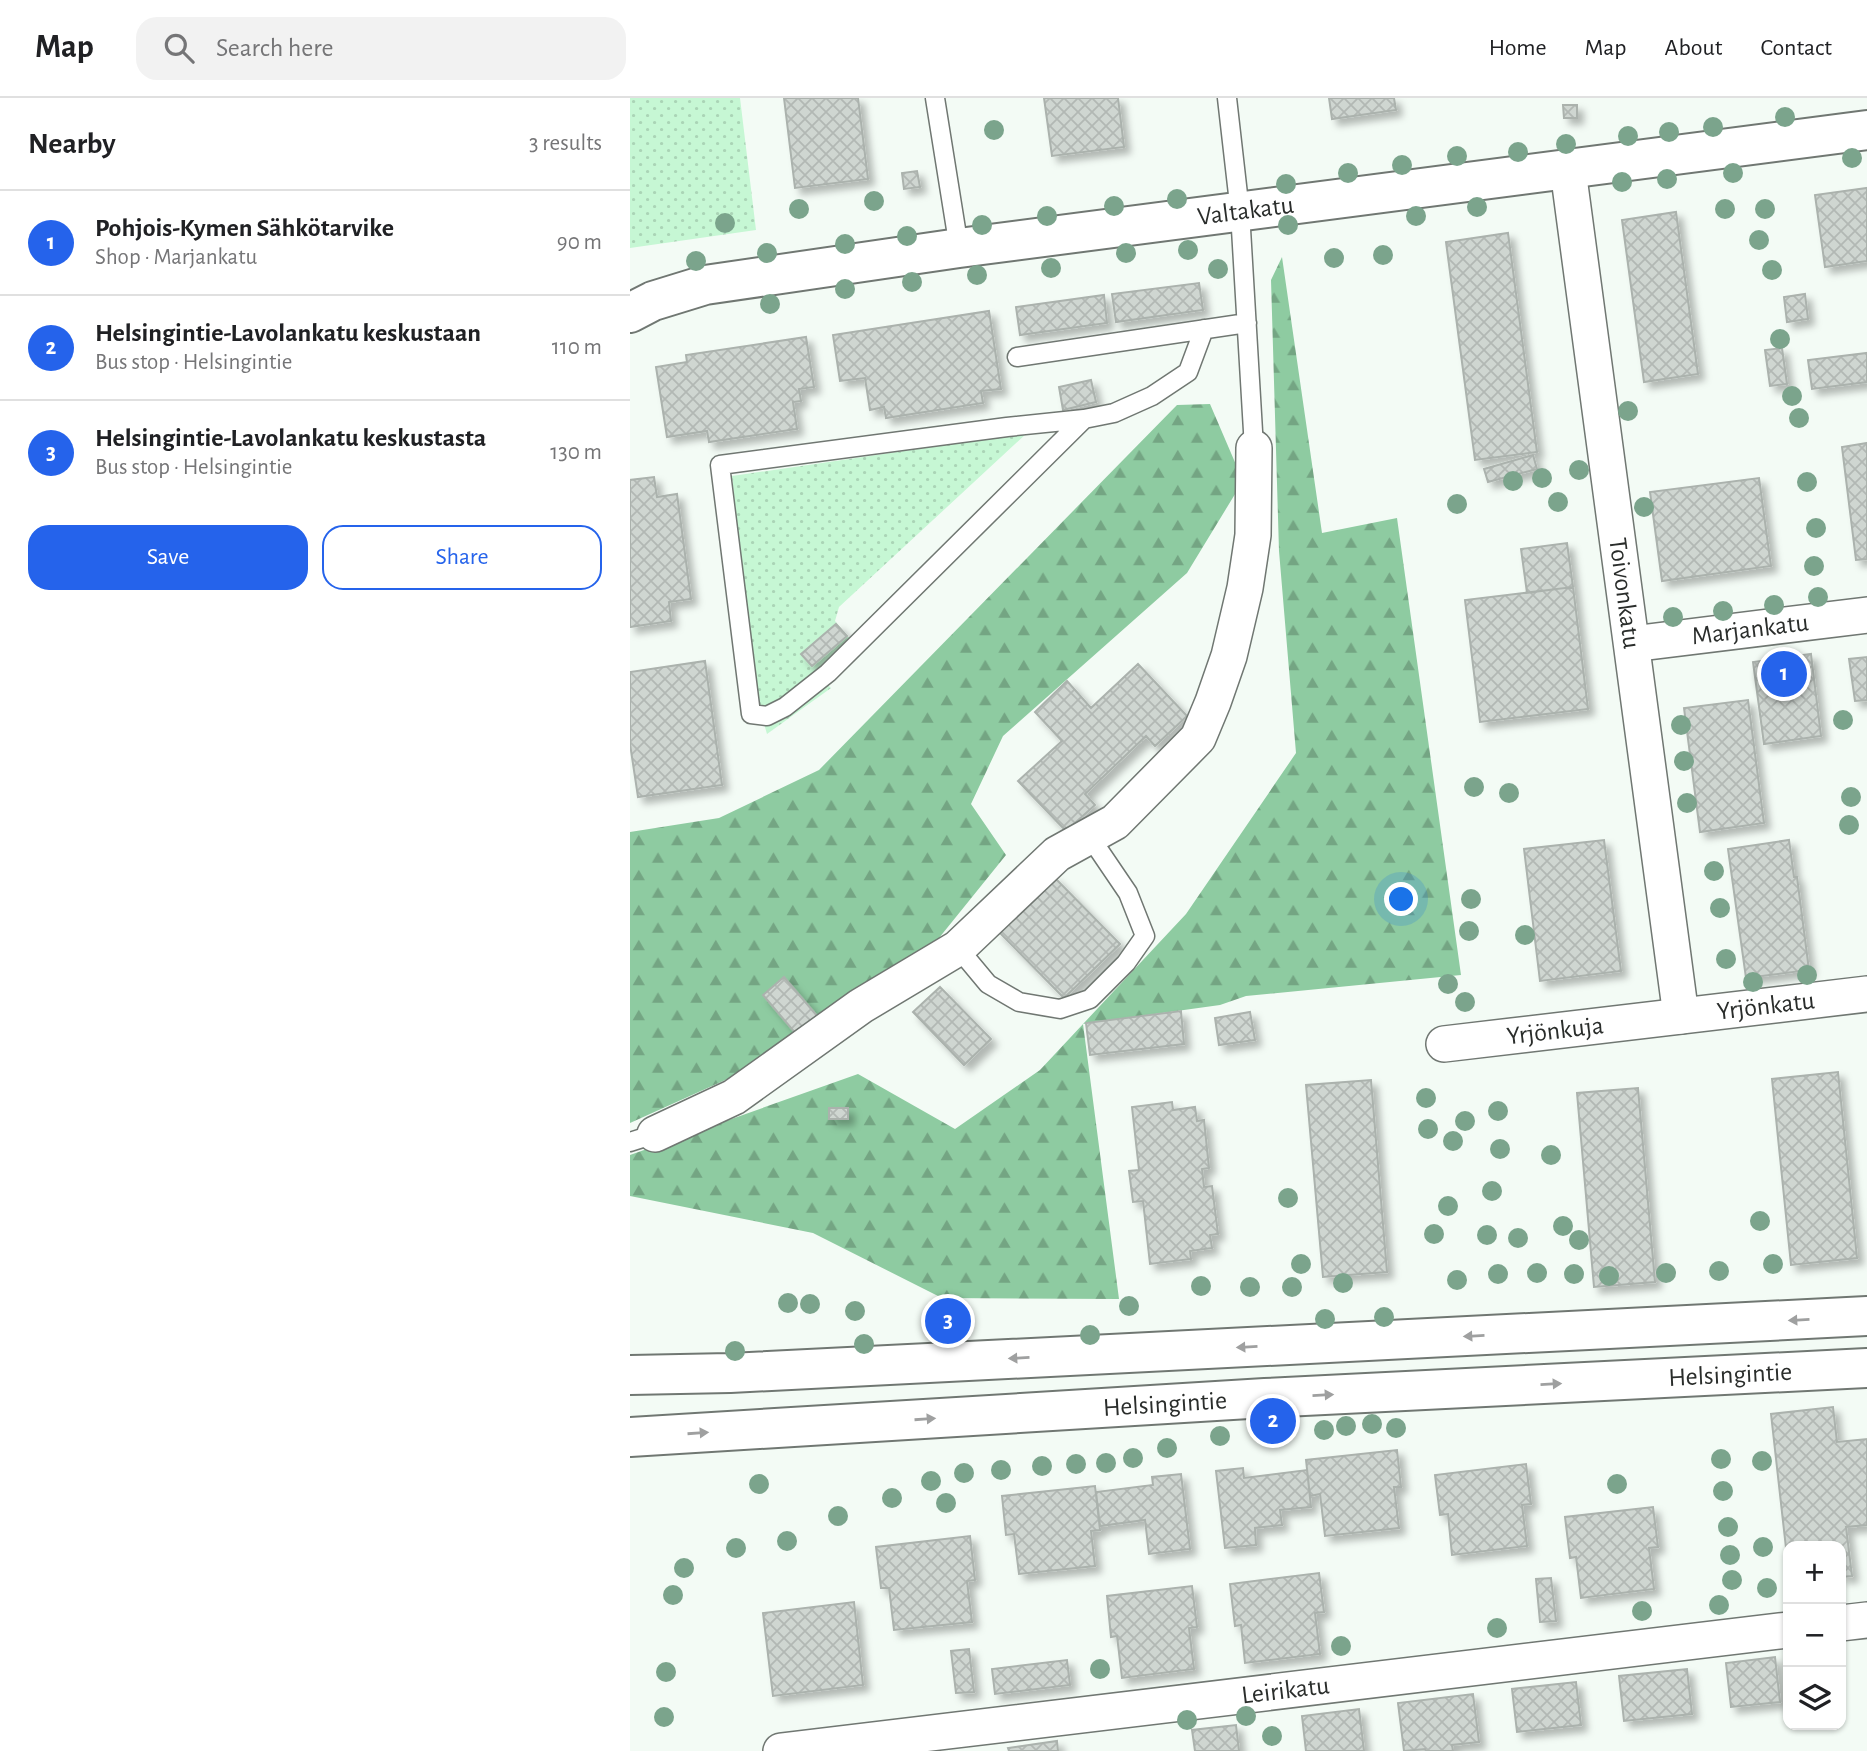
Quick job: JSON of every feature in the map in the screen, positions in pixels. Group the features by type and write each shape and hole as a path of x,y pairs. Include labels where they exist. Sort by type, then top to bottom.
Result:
{"main road":[{"name":"Valtakatu","path":"630,313 653,301 705,285 959,248 1867,130"},
{"name":"Helsingintie","path":"630,1375 730,1373 1867,1316"},
{"name":"Helsingintie","path":"630,1437 1265,1398 1867,1368"}],"street":[{"name":"Toivonkatu","path":"1568,170 1632,644 1673,1017"},
{"path":"643,1138 734,1097 861,1006 958,948 1057,855 1115,822 1198,738 1229,656 1245,588 1253,535 1254,448"},
{"name":"Marjankatu","path":"1632,644 1867,615"},
{"name":"Yrjönkatu","path":"1673,1017 1867,994"},
{"name":"Yrjönkuja","path":"1444,1044 1673,1017"},
{"path":"1846,1622 1867,1620"},
{"name":"Leirikatu","path":"780,1751 990,1739 1783,1631"}],"lane":[{"path":"935,98 959,248"},
{"path":"1227,98 1240,212 1254,448"},
{"path":"1017,357 1247,323"},
{"path":"1084,419 828,673 785,707 767,716 751,714 720,466 1114,413 1152,396 1188,372 1204,329"},
{"path":"958,948 988,984 1019,1002 1060,1009 1090,999 1126,963 1145,936 1128,893 1090,837"}],"green space":[{"path":"630,98 740,98 756,230 630,248"},
{"path":"1282,257 1322,533 1397,518 1461,975 1246,996 1220,1005 1083,1024 1186,914 1296,753 1279,551 1271,280"},
{"path":"1210,404 1243,481 1187,573 1003,736 971,804 1006,855 939,938 743,1072 630,1123 630,832 719,818 819,770 1177,405"},
{"path":"1027,433 839,607 835,621 850,639 814,672 831,688 767,734 756,696 732,476"},
{"path":"1083,1024 1119,1299 942,1298 813,1233 630,1196 630,1155 858,1074 955,1129 1040,1070"}],"building":[{"path":"784,98 858,98 868,179 795,188"},
{"path":"1044,98 1118,98 1124,147 1052,156"},
{"path":"1329,98 1394,98 1396,110 1332,119"},
{"path":"1563,105 1577,105 1577,118 1564,118"},
{"path":"917,171 920,187 904,189 902,173"},
{"path":"1867,188 1867,261 1825,267 1815,195"},
{"path":"1676,212 1698,374 1644,382 1622,220"},
{"path":"1508,233 1537,452 1475,460 1446,242"},
{"path":"1199,283 1203,310 1116,322 1112,294"},
{"path":"1805,294 1808,319 1787,322 1784,297"},
{"path":"1104,295 1107,323 1020,335 1016,307"},
{"path":"989,311 1001,389 981,391 983,403 886,418 884,407 870,410 865,378 840,381 833,335"},
{"path":"806,337 814,387 799,389 801,401 793,402 797,429 709,442 707,431 667,437 656,367 687,362 686,355"},
{"path":"1782,348 1787,384 1770,386 1765,350"},
{"path":"1867,353 1867,382 1812,389 1808,360"},
{"path":"1091,380 1096,402 1063,410 1059,387"},
{"path":"1867,443 1867,559 1856,560 1842,447"},
{"path":"1533,455 1537,469 1488,482 1484,469"},
{"path":"654,477 657,497 677,494 691,599 669,602 671,621 630,627 630,480"},
{"path":"1759,478 1771,566 1662,581 1650,492"},
{"path":"1567,543 1573,587 1527,593 1521,549"},
{"path":"1573,587 1588,709 1480,722 1465,600"},
{"path":"836,624 847,636 812,666 801,654"},
{"path":"1811,654 1821,736 1764,744 1753,662"},
{"path":"1867,657 1867,700 1855,701 1849,659"},
{"path":"705,661 722,785 638,797 630,744 630,672"},
{"path":"1138,664 1187,716 1155,746 1146,736 1085,794 1095,805 1066,831 1018,781 1062,741 1035,712 1067,681 1091,708"},
{"path":"1748,700 1764,823 1700,832 1684,708"},
{"path":"1604,840 1621,971 1540,981 1524,849"},
{"path":"1789,840 1794,877 1797,877 1809,970 1746,978 1728,849"},
{"path":"1053,876 1120,944 1064,998 997,930"},
{"path":"784,977 818,1017 797,1035 763,995"},
{"path":"940,987 991,1039 964,1065 913,1012"},
{"path":"1181,1011 1184,1044 1090,1055 1086,1023"},
{"path":"1250,1012 1255,1040 1219,1045 1215,1018"},
{"path":"1838,1072 1857,1258 1791,1265 1772,1079"},
{"path":"1371,1080 1387,1272 1323,1277 1306,1085"},
{"path":"1638,1088 1655,1282 1594,1287 1577,1093"},
{"path":"1172,1102 1173,1110 1195,1107 1197,1121 1204,1120 1209,1168 1202,1169 1204,1187 1212,1186 1218,1234 1210,1235 1212,1248 1190,1251 1191,1259 1150,1264 1143,1201 1133,1202 1129,1171 1139,1170 1132,1107"},
{"path":"829,1108 848,1108 848,1119 829,1119"},
{"path":"1833,1407 1837,1442 1867,1439 1867,1525 1846,1527 1852,1576 1846,1577 1846,1541 1785,1541 1771,1414"},
{"path":"1397,1450 1401,1487 1394,1487 1399,1528 1325,1536 1320,1494 1310,1496 1306,1460"},
{"path":"1526,1464 1531,1504 1522,1505 1527,1546 1452,1555 1448,1514 1440,1515 1435,1475"},
{"path":"1243,1468 1244,1478 1307,1470 1311,1507 1280,1510 1282,1525 1255,1528 1256,1545 1225,1548 1216,1471"},
{"path":"1181,1474 1190,1549 1149,1554 1145,1520 1100,1526 1096,1492 1153,1485 1152,1477"},
{"path":"1095,1486 1100,1530 1091,1531 1095,1566 1019,1574 1014,1534 1006,1535 1002,1496"},
{"path":"1653,1507 1658,1547 1649,1548 1654,1589 1581,1598 1576,1557 1570,1558 1565,1517"},
{"path":"970,1536 975,1580 967,1581 972,1622 894,1630 889,1588 881,1588 876,1547"},
{"path":"1319,1573 1324,1612 1315,1613 1320,1654 1245,1663 1241,1625 1235,1626 1230,1584"},
{"path":"1551,1578 1556,1621 1540,1622 1536,1579"},
{"path":"1192,1586 1197,1627 1189,1628 1194,1669 1122,1678 1117,1636 1111,1637 1107,1596"},
{"path":"854,1602 863,1685 773,1696 763,1613"},
{"path":"969,1649 974,1692 956,1693 951,1651"},
{"path":"1775,1657 1780,1702 1731,1707 1726,1663"},
{"path":"1067,1660 1070,1685 995,1694 992,1669"},
{"path":"1687,1669 1692,1714 1624,1721 1619,1676"},
{"path":"1576,1682 1581,1725 1517,1732 1512,1689"},
{"path":"1473,1694 1479,1742 1452,1745 1453,1751 1404,1751 1398,1703"},
{"path":"1359,1709 1364,1751 1306,1751 1302,1716"},
{"path":"1236,1725 1239,1751 1195,1751 1192,1730"},
{"path":"1057,1741 1058,1751 1009,1751 1008,1748"}],"place":[{"name":"Pohjois-Kymen Sähkötarvike","path":"1784,674"},
{"name":"Helsingintie-Lavolankatu keskustasta","path":"948,1321"},
{"name":"Helsingintie-Lavolankatu keskustaan","path":"1273,1421"}]}
